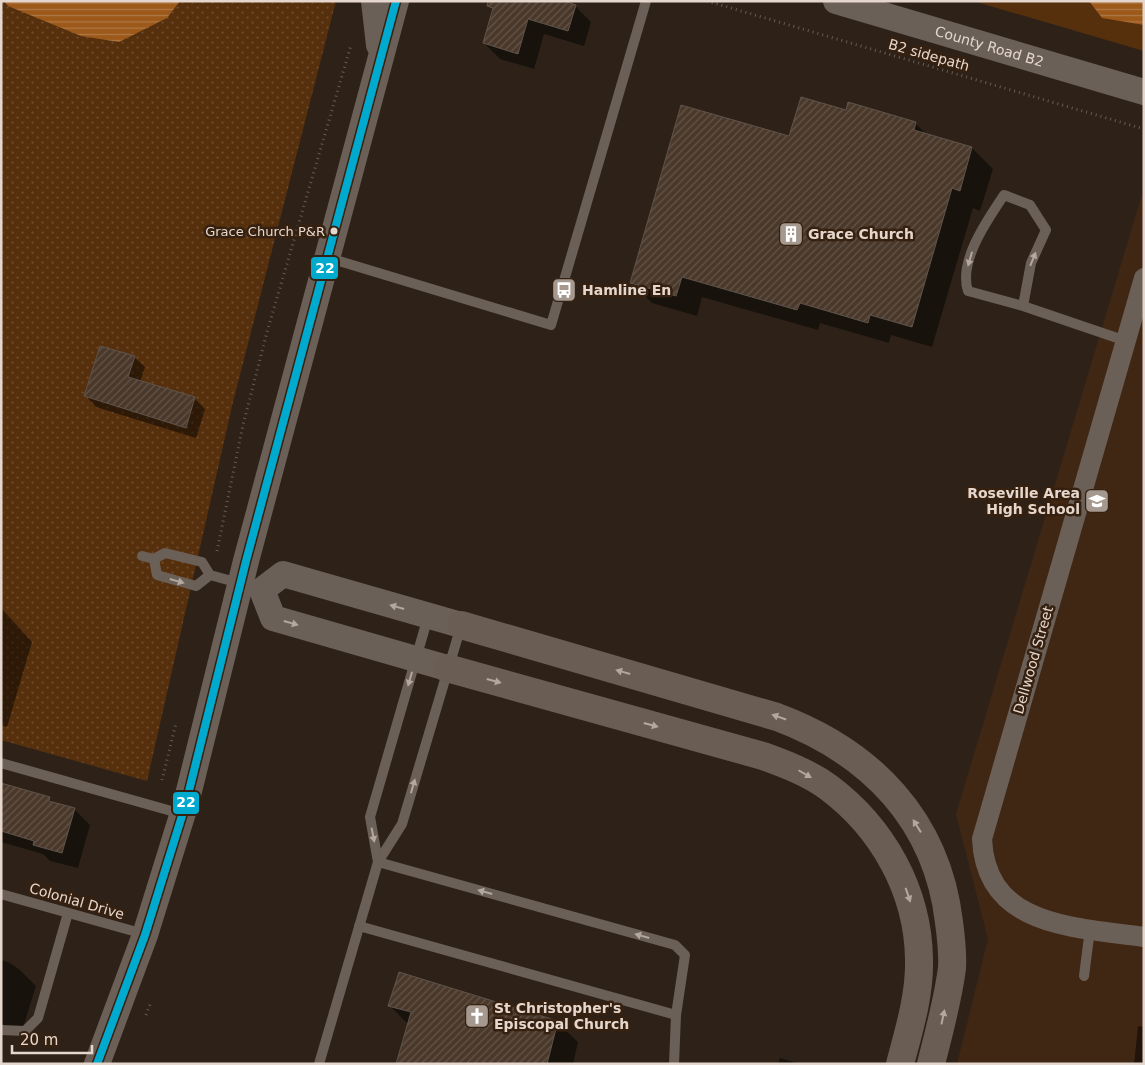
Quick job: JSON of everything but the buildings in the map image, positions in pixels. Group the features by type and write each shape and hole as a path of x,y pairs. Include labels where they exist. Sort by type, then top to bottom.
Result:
{"highway":[{"path":"461,625 777,716 805,727 839,745 870,768 897,796 919,828 936,863 947,900 952,968 931,1064"},
{"path":"447,668 763,756 794,767 827,786 849,805 876,834 896,866 908,893 915,921 920,960 915,1008 900,1064"}],"street":[{"path":"374,1 380,56"},
{"path":"97,1064 145,935 251,587 326,258 396,1"},
{"name":"County Road B2","path":"836,1 1144,92"},
{"name":"Dellwood Street","path":"1144,278 982,839 983,859 988,874 998,891 1010,903 1028,914 1050,922 1144,937"},
{"path":"251,587 283,574 461,625"},
{"path":"251,587 273,618 447,668"}],"lane":[{"path":"326,258 551,325 646,1"},
{"path":"1023,306 1031,263 1046,230 1030,205 1004,194 976,240 964,280 968,291 1023,306 1126,341"},
{"path":"142,556 154,559 165,552 202,562 210,575 251,587"},
{"path":"154,559 158,575 196,586 210,575"},
{"path":"378,862 370,817 429,616"},
{"path":"318,1064 378,862 402,824 461,625"},
{"path":"1,763 183,814"},
{"path":"378,862 675,945 686,954 676,1015 674,1064"},
{"name":"Colonial Drive","path":"1,894 145,935"},
{"path":"1,1030 24,1030 38,1018 68,913"},
{"path":"359,926 676,1015"},
{"path":"1084,976 1090,929"}],"path":[{"name":"B2 sidepath","path":"707,1 1144,129"},
{"path":"215,559 243,425 266,332 353,37"},
{"path":"156,807 176,722"}],"shaded area":[{"path":"1,1 336,1 233,402 147,781 1,740"},
{"path":"4,1 180,1 167,18 119,42 81,36 8,6"},
{"path":"973,1 1144,1 1144,51"},
{"path":"1089,1 1144,1 1144,25 1102,18"},
{"name":"Roseville Area High School","path":"1144,188 1144,1064 957,1064 988,939 956,814"}],"transit line":[{"name":"22","path":"97,1064 145,935 186,803 246,561 396,1"}],"place":[{"name":"Grace Church P&R","path":"334,231"},
{"name":"Grace Church","path":"791,234"},
{"name":"Hamline En","path":"564,290"},
{"name":"Roseville Area High School","path":"1097,501"},
{"name":"St Christopher's Episcopal Church","path":"477,1016"}]}
